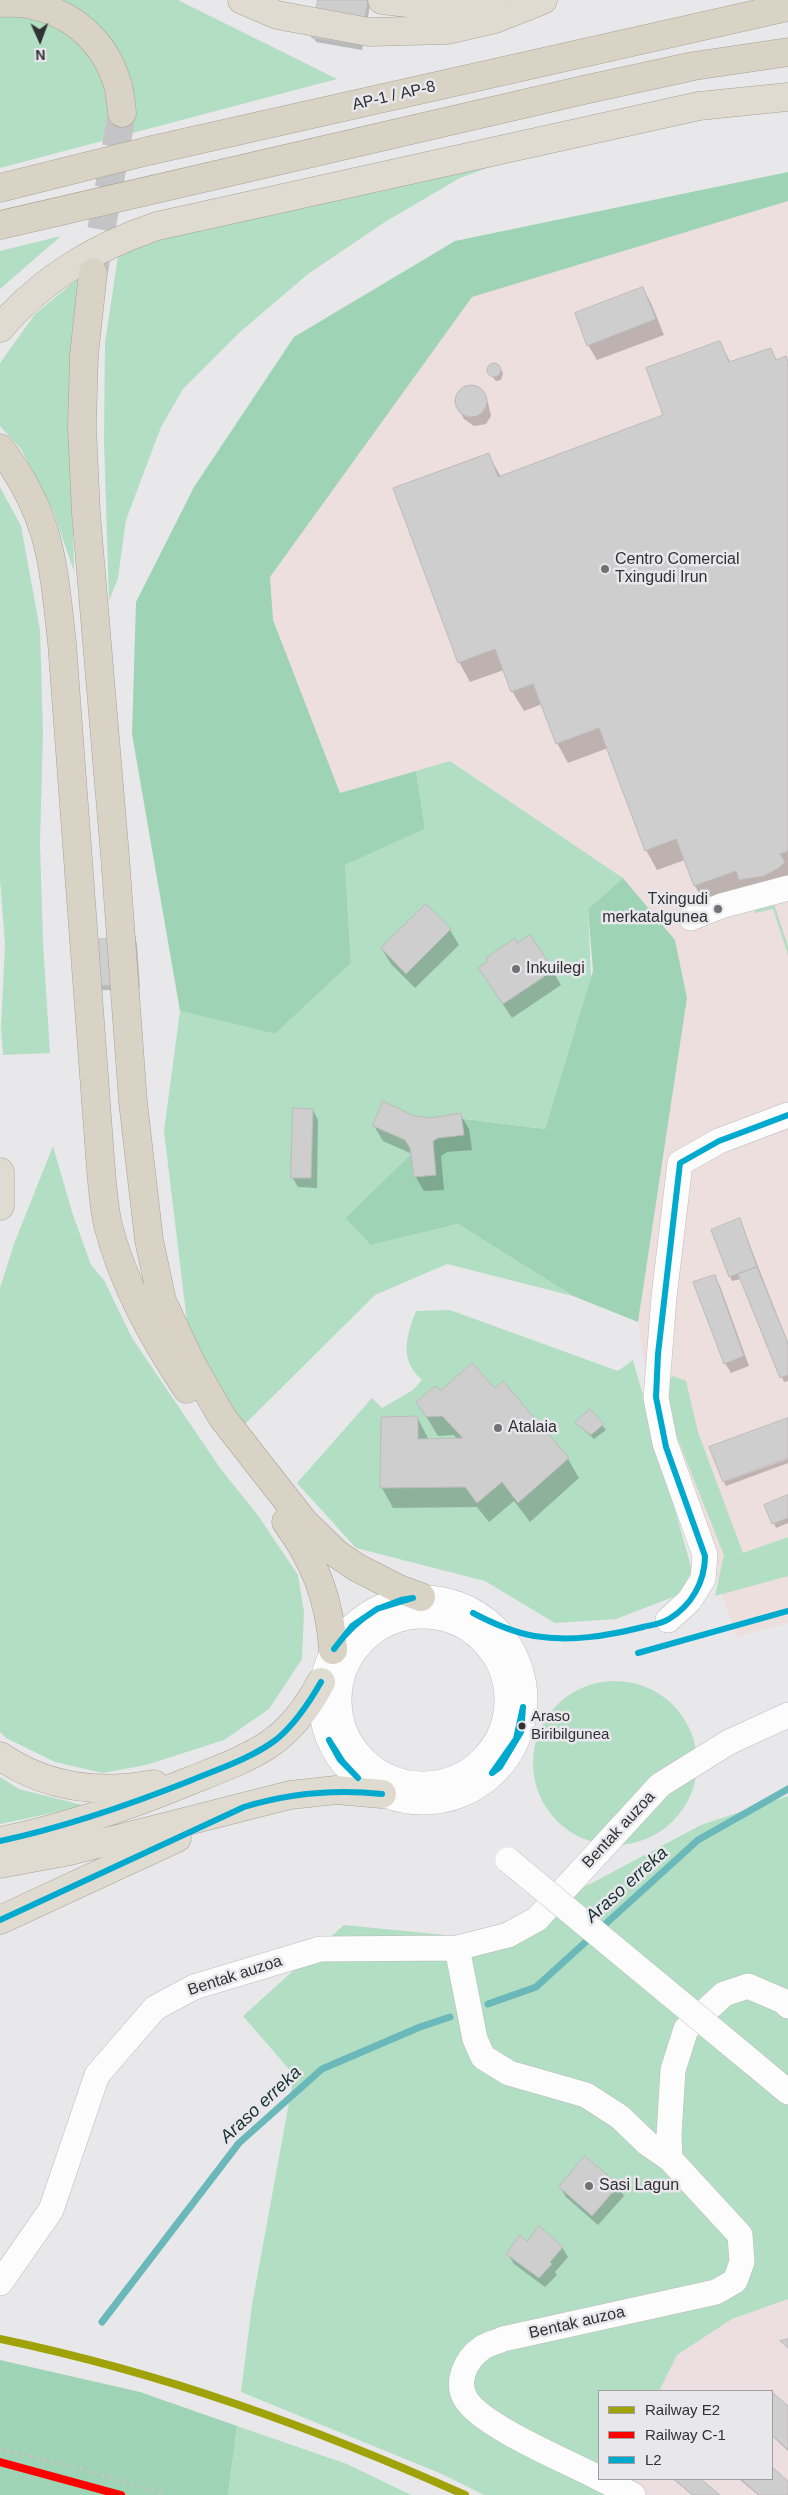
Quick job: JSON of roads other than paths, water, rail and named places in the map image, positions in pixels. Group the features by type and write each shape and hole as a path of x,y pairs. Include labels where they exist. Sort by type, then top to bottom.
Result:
{"highway":[{"path":"242,0 277,15 369,32 447,30 496,19 543,0"},
{"path":"267,0 279,5 372,18 480,14 524,0"},
{"path":"382,0 426,5 490,0"},
{"path":"0,2 29,3 49,8 86,30 98,42 109,61 118,84 122,113"},
{"name":"AP-1 / AP-8","path":"0,188 148,151 788,7"},
{"path":"0,225 588,89 694,66 788,52"},
{"path":"0,328 40,287 67,267 103,247 157,226 699,106 788,97"},
{"path":"93,273 84,355 82,427 86,513 95,643 115,856 133,1102 149,1240 162,1301 191,1363 222,1417 304,1522 337,1554 356,1567 399,1589 421,1597"},
{"path":"0,448 25,484 37,508 53,559 62,643 100,1166 108,1223 117,1256 163,1352 190,1393 306,1551 323,1590 330,1616 333,1650"},
{"path":"0,1172 0,1206"},
{"path":"0,1841 99,1816 252,1755 284,1732 299,1717 321,1682"},
{"path":"0,1756 48,1780 98,1790 123,1790 204,1775"},
{"path":"0,1864 70,1851 274,1798 313,1791 336,1790 382,1794"},
{"path":"0,1920 244,1807"}],"street":[{"path":"691,918 721,906 788,888"},
{"path":"668,1620 689,1601 703,1580 705,1555 665,1443 656,1398 664,1297 680,1163 719,1141 788,1115"},
{"path":"421,1597 446,1600 469,1608 490,1622 504,1637 515,1656 523,1676 525,1697 524,1718 518,1739 507,1758 493,1774 475,1787 455,1797 433,1802 412,1801 382,1794 364,1784 349,1771 328,1739 320,1701 321,1682 333,1650 349,1628 370,1612 394,1601 421,1597"},
{"path":"421,1616 442,1618 454,1622 477,1636 499,1664 507,1698 500,1732 492,1747 480,1760 466,1772 449,1779 431,1783 413,1783 390,1777 363,1758 345,1732 338,1701 343,1672 362,1641 379,1628 400,1619 421,1616"},
{"name":"Bentak auzoa","path":"0,2282 51,2210 97,2075 155,2008 194,1987 320,1950 457,1948 508,1935 537,1919 660,1785 729,1742 788,1715"},
{"path":"508,1860 788,2092"},
{"name":"Bentak auzoa","path":"457,1948 474,2038 483,2057 509,2073 586,2095 620,2117 647,2143 670,2159 740,2235 742,2262 735,2282 716,2292 503,2339 482,2348 469,2359 460,2381 466,2400 490,2422 598,2477"},
{"path":"670,2159 669,2135 673,2070 686,2029 724,1994 748,1986 783,2001 788,2006"},
{"name":"Bentak auzoa","path":"604,2480 633,2495"}],"waterway":[{"name":"Araso erreka","path":"488,2004 536,1987 698,1840 788,1789"},
{"name":"Araso erreka","path":"102,2322 239,2143 322,2069 420,2027 450,2017"}],"tunnel":[{"path":"94,271 122,113"}],"railway":[{"path":"0,2449 79,2468 166,2495"}],"rail line":[{"name":"E2","path":"0,2339 120,2368 237,2404 351,2447 465,2495"},
{"name":"C-1","path":"0,2462 121,2495"}],"place":[{"name":"Centro Comercial Txingudi Irun","path":"605,569"},
{"name":"Txingudi merkatalgunea","path":"718,909"},
{"name":"Inkuilegi","path":"516,969"},
{"name":"Atalaia","path":"498,1428"},
{"name":"Araso Biribilgunea","path":"522,1726"},
{"name":"Sasi Lagun","path":"589,2186"}]}
